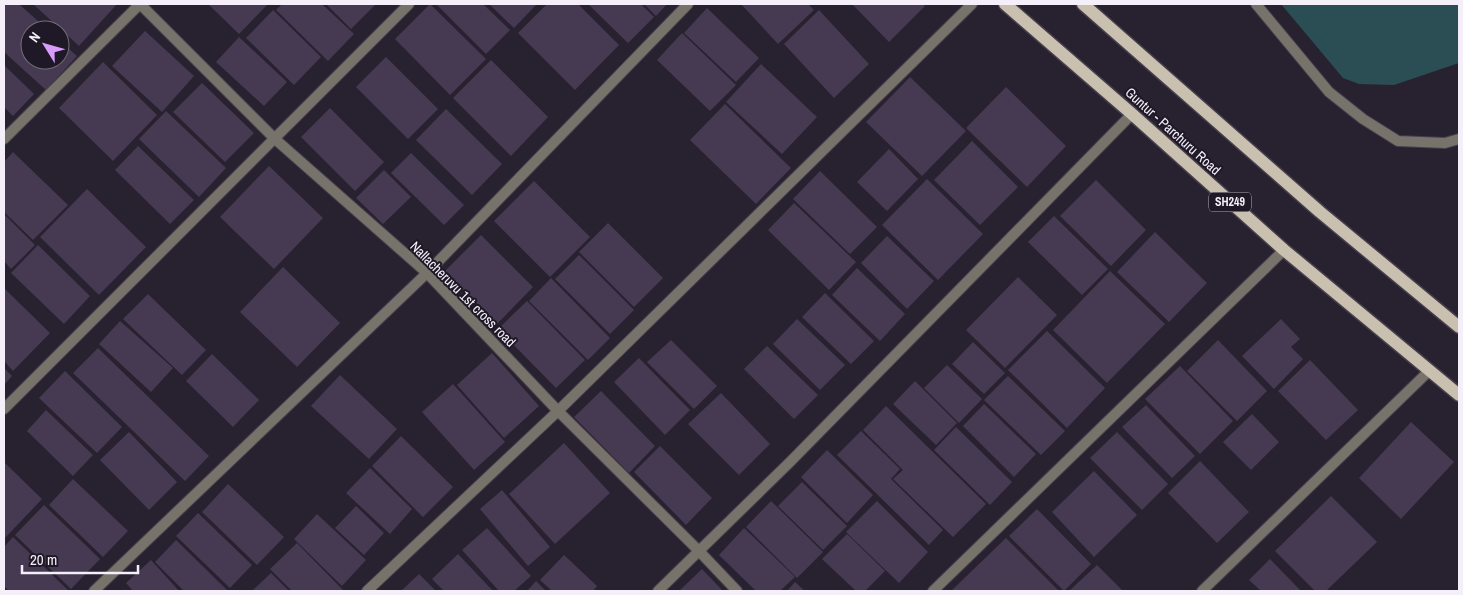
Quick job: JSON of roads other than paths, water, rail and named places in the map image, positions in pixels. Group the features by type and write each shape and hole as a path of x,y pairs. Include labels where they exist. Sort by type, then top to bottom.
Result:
{"main road":[{"name":"Guntur - Parchuru Road","path":"1005,4 1284,250 1459,395"},
{"path":"1083,4 1320,212 1459,327"}],"street":[{"path":"4,139 140,4"},
{"name":"Nallacheruvu 1st cross road","path":"140,4 275,139 427,273 558,411 737,591"},
{"path":"4,409 409,4"},
{"path":"94,591 427,273 688,4"},
{"path":"367,591 558,411 972,4"},
{"path":"1256,4 1329,92 1363,119 1398,141 1446,143 1459,139"},
{"path":"658,591 790,462 1132,114"},
{"path":"933,591 1284,250"},
{"path":"1202,591 1429,371"}]}
